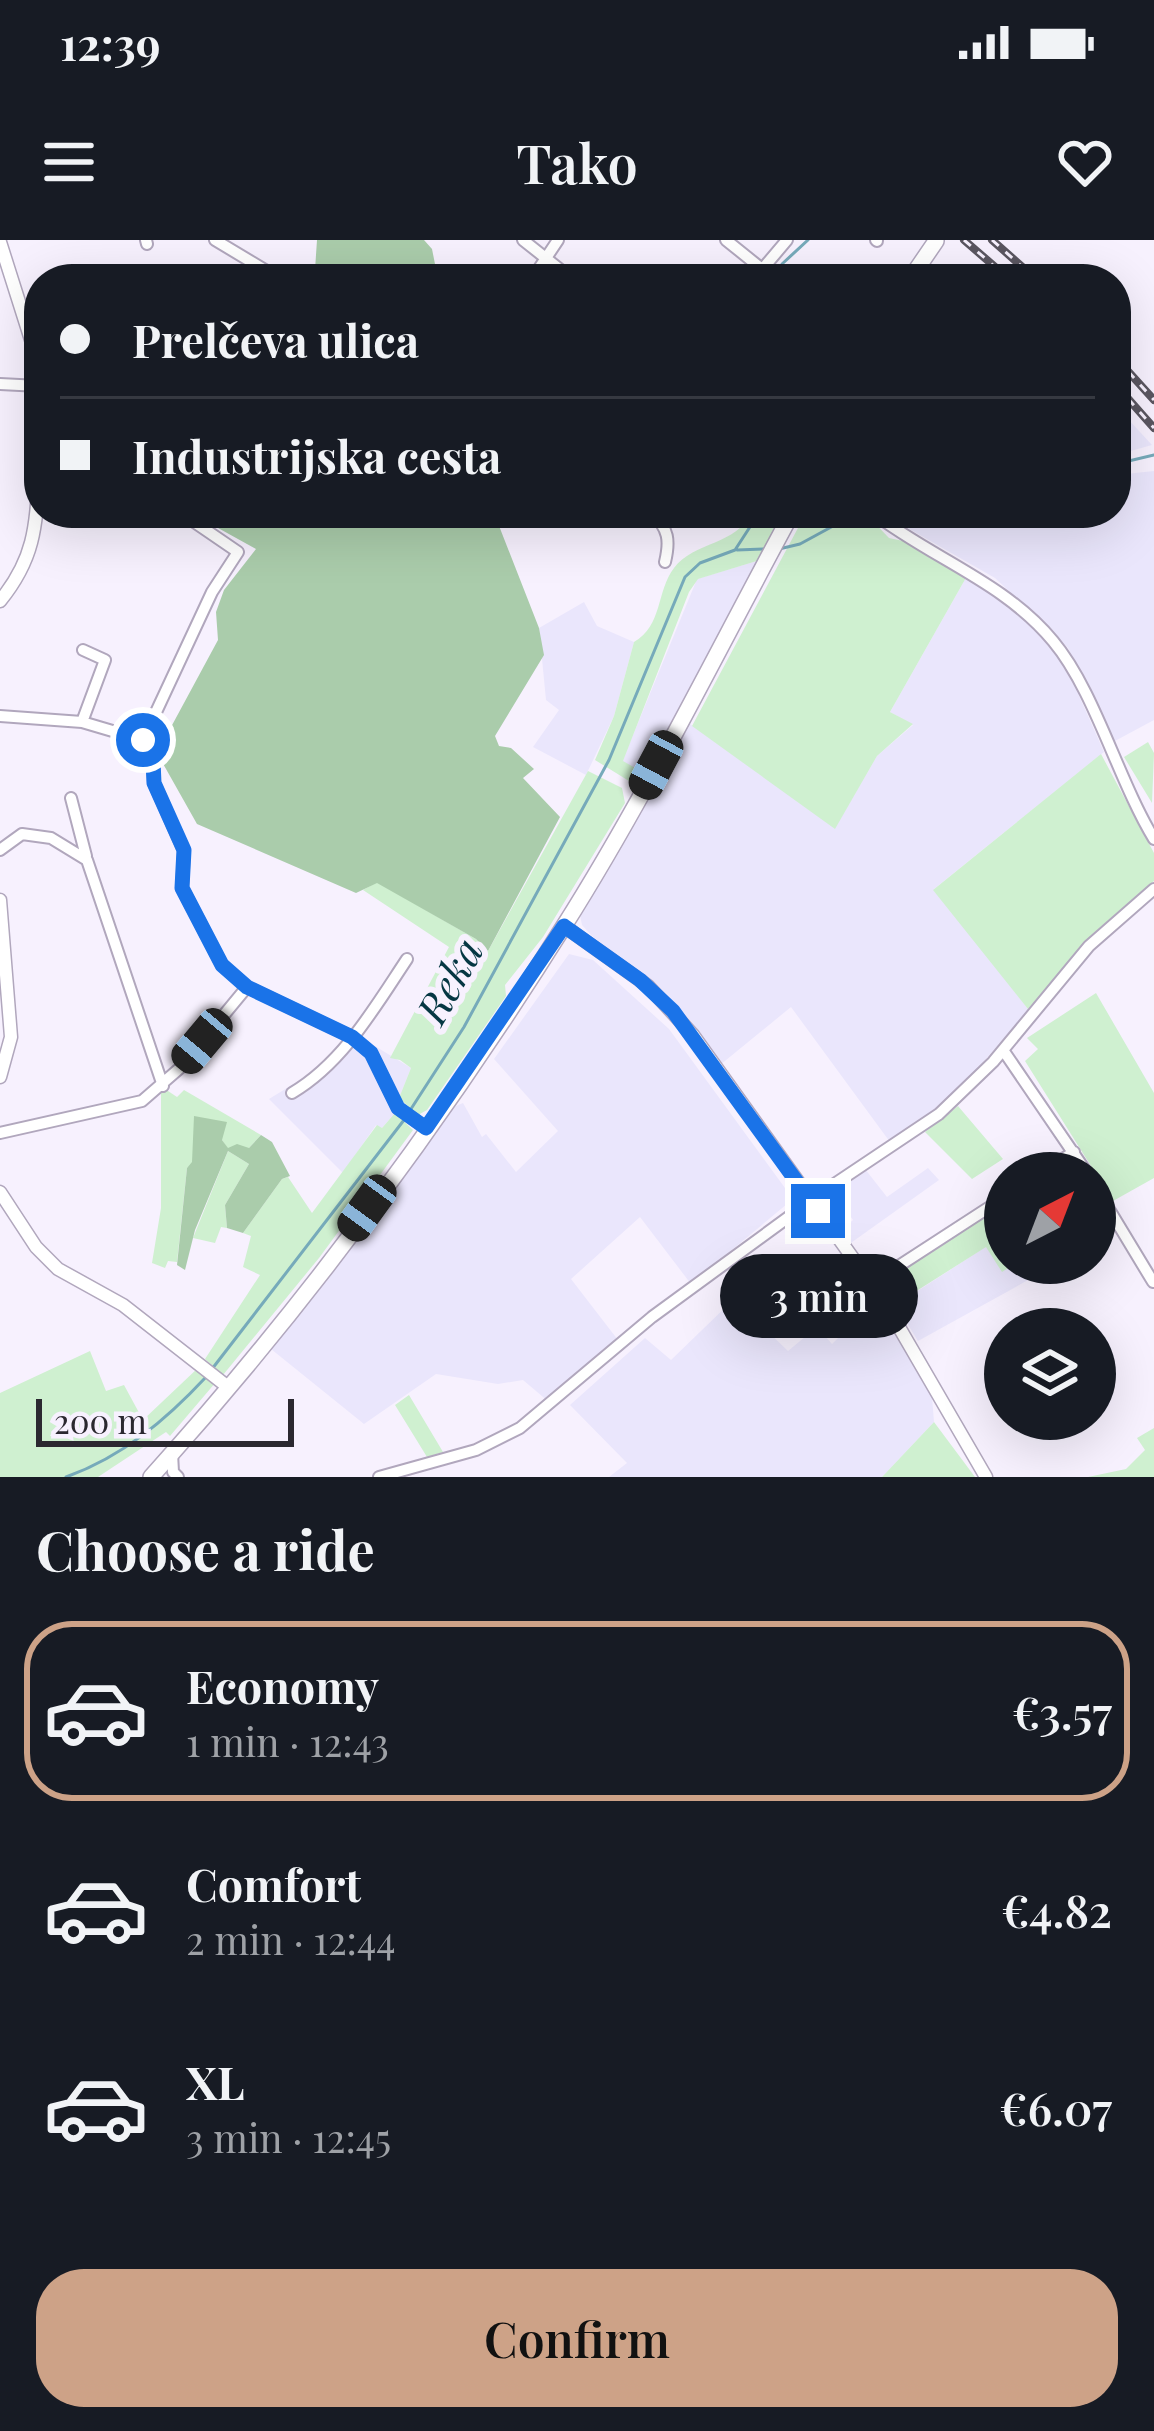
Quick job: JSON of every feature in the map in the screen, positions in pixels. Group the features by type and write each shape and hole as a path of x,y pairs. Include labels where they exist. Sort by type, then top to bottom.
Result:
{"main road":[{"path":"156,1475 224,1382 308,1287 564,926 784,528"}],"street":[{"path":"215,240 255,264"},
{"path":"523,240 553,264"},
{"path":"541,264 558,240"},
{"path":"726,240 749,264"},
{"path":"767,264 787,240"},
{"path":"0,242 24,316"},
{"path":"0,601 17,580 36,528"},
{"path":"143,740 212,592 238,551 206,528"},
{"path":"665,528 670,541 665,562"},
{"path":"894,528 1000,591 1046,632 1074,673 1154,839"},
{"path":"82,722 105,660 83,650"},
{"path":"0,716 82,722 143,740 153,761 154,783 184,850 182,888 222,965 247,987 352,1037 371,1053 398,1108 421,1125"},
{"path":"71,798 86,860 163,1086"},
{"path":"0,850 22,834 51,838 86,860"},
{"path":"380,1477 411,1473 520,1428 635,1330 939,1114 1003,1050 1089,946 1154,889"},
{"path":"0,900 11,1037 0,1077"},
{"path":"564,926 640,980 673,1011 871,1284 986,1477"},
{"path":"292,1093 315,1080 352,1037 407,958"},
{"path":"0,1133 142,1101 180,1068 247,987"},
{"path":"1003,1050 1074,1152"},
{"path":"150,1054 180,1068"},
{"path":"0,1192 36,1247 58,1269 123,1306 224,1382"},
{"path":"871,1284 984,1211"},
{"path":"1116,1220 1154,1282"},
{"path":"172,1453 178,1477"}],"shaded area":[{"path":"1131,422 1152,445 1131,451"},
{"path":"1154,471 1154,720 1113,742 1068,648 1053,632 995,578 908,528 1131,528 1131,473"},
{"path":"760,560 644,773 622,762 697,579"},
{"path":"967,576 1033,624 1066,666 1104,752 934,889 1029,1010 949,1101 890,1142 791,1007 720,1065 649,981 592,936 580,915 582,903 686,721 835,828 877,756 913,725 890,712"},
{"path":"584,602 597,626 634,642 614,716 586,775 533,747 559,710 546,700 539,628"},
{"path":"569,954 593,960 669,1029 793,1199 691,1284 640,1217 571,1279 618,1340 549,1402 523,1380 498,1384 436,1374 364,1424 271,1349 444,1111 463,1103 482,1137 486,1134 516,1172 558,1131 494,1059"},
{"path":"365,1040 411,1068 399,1098 403,1104 381,1129 376,1125 343,1173 269,1099"},
{"path":"928,1168 939,1180 848,1245 838,1233 853,1220 832,1190 865,1169 887,1197"},
{"path":"984,1248 984,1284 1021,1284 918,1341 896,1305"},
{"path":"734,1299 788,1351 817,1327 832,1344 874,1303 932,1397 934,1422 882,1477 609,1477 627,1463 570,1405 645,1338 671,1360"}],"green space":[{"path":"317,240 424,240 435,264 315,264"},
{"path":"218,528 500,528 539,628 544,655 495,736 499,746 511,748 534,769 523,778 560,817 488,951 476,939 377,883 356,893 197,824 157,753 218,640 216,612 224,590 256,549"},
{"path":"775,528 760,560 698,579 689,592 623,761 644,773 629,781 595,760 614,716 634,642 650,627 674,568 736,531"},
{"path":"798,528 879,528 889,538 967,576 890,712 913,724 877,756 835,829 692,726"},
{"path":"1148,742 1154,753 1152,803 1124,757"},
{"path":"1101,754 1154,853 1154,881 1096,931 1028,1009 933,890"},
{"path":"588,771 622,788 625,803 543,937 505,985 506,996 427,1110 418,1115 399,1098 411,1068 390,1058 449,947 363,890 377,882 476,939 488,951"},
{"path":"1096,993 1154,1093 1154,1178 1116,1199 1116,1152 1082,1152 1025,1061 1038,1049 1027,1038"},
{"path":"161,1090 177,1097 184,1090 261,1135 249,1148 228,1149 222,1140 187,1168 177,1262 168,1261 165,1268 152,1263 161,1208"},
{"path":"958,1106 997,1152 984,1152 984,1171 972,1179 925,1132"},
{"path":"395,1113 413,1130 319,1258 223,1375 205,1359 260,1275 243,1267 251,1236 243,1233 288,1177 312,1213 377,1125 382,1128"},
{"path":"194,1116 227,1122 222,1140 228,1148 237,1144 249,1148 261,1135 272,1142 290,1176 282,1179 243,1233 227,1228 225,1205 249,1164 228,1151 195,1230 185,1270 177,1265"},
{"path":"228,1151 249,1164 225,1205 227,1228 221,1227 215,1243 193,1238"},
{"path":"984,1213 984,1248 907,1297 891,1275"},
{"path":"90,1351 106,1391 124,1385 143,1420 199,1367 216,1382 170,1436 166,1432 98,1477 0,1477 0,1393"},
{"path":"409,1395 443,1452 427,1457 395,1405"},
{"path":"934,1422 975,1477 882,1477"},
{"path":"1154,1428 1154,1477 1088,1477 1126,1469 1145,1450 1137,1438"}],"waterway":[{"name":"Reka","path":"782,264 808,240"},
{"path":"1131,460 1154,455"},
{"name":"Reka","path":"409,1112 464,1027 609,760 685,577 700,563 735,550 749,528"},
{"path":"779,549 829,528"},
{"path":"737,550 763,549"},
{"name":"Reka","path":"212,1369 404,1120"},
{"name":"Reka","path":"66,1477 142,1436 206,1377"}],"railway":[{"path":"964,240 992,264"},
{"path":"992,240 1019,264"},
{"path":"1131,375 1154,400"},
{"path":"1131,402 1154,428"}],"route":[{"path":"143,740 153,761 154,783 184,850 182,888 222,965 247,987 352,1037 371,1053 398,1108 426,1128 564,926 640,980 673,1011 818,1211"}]}
